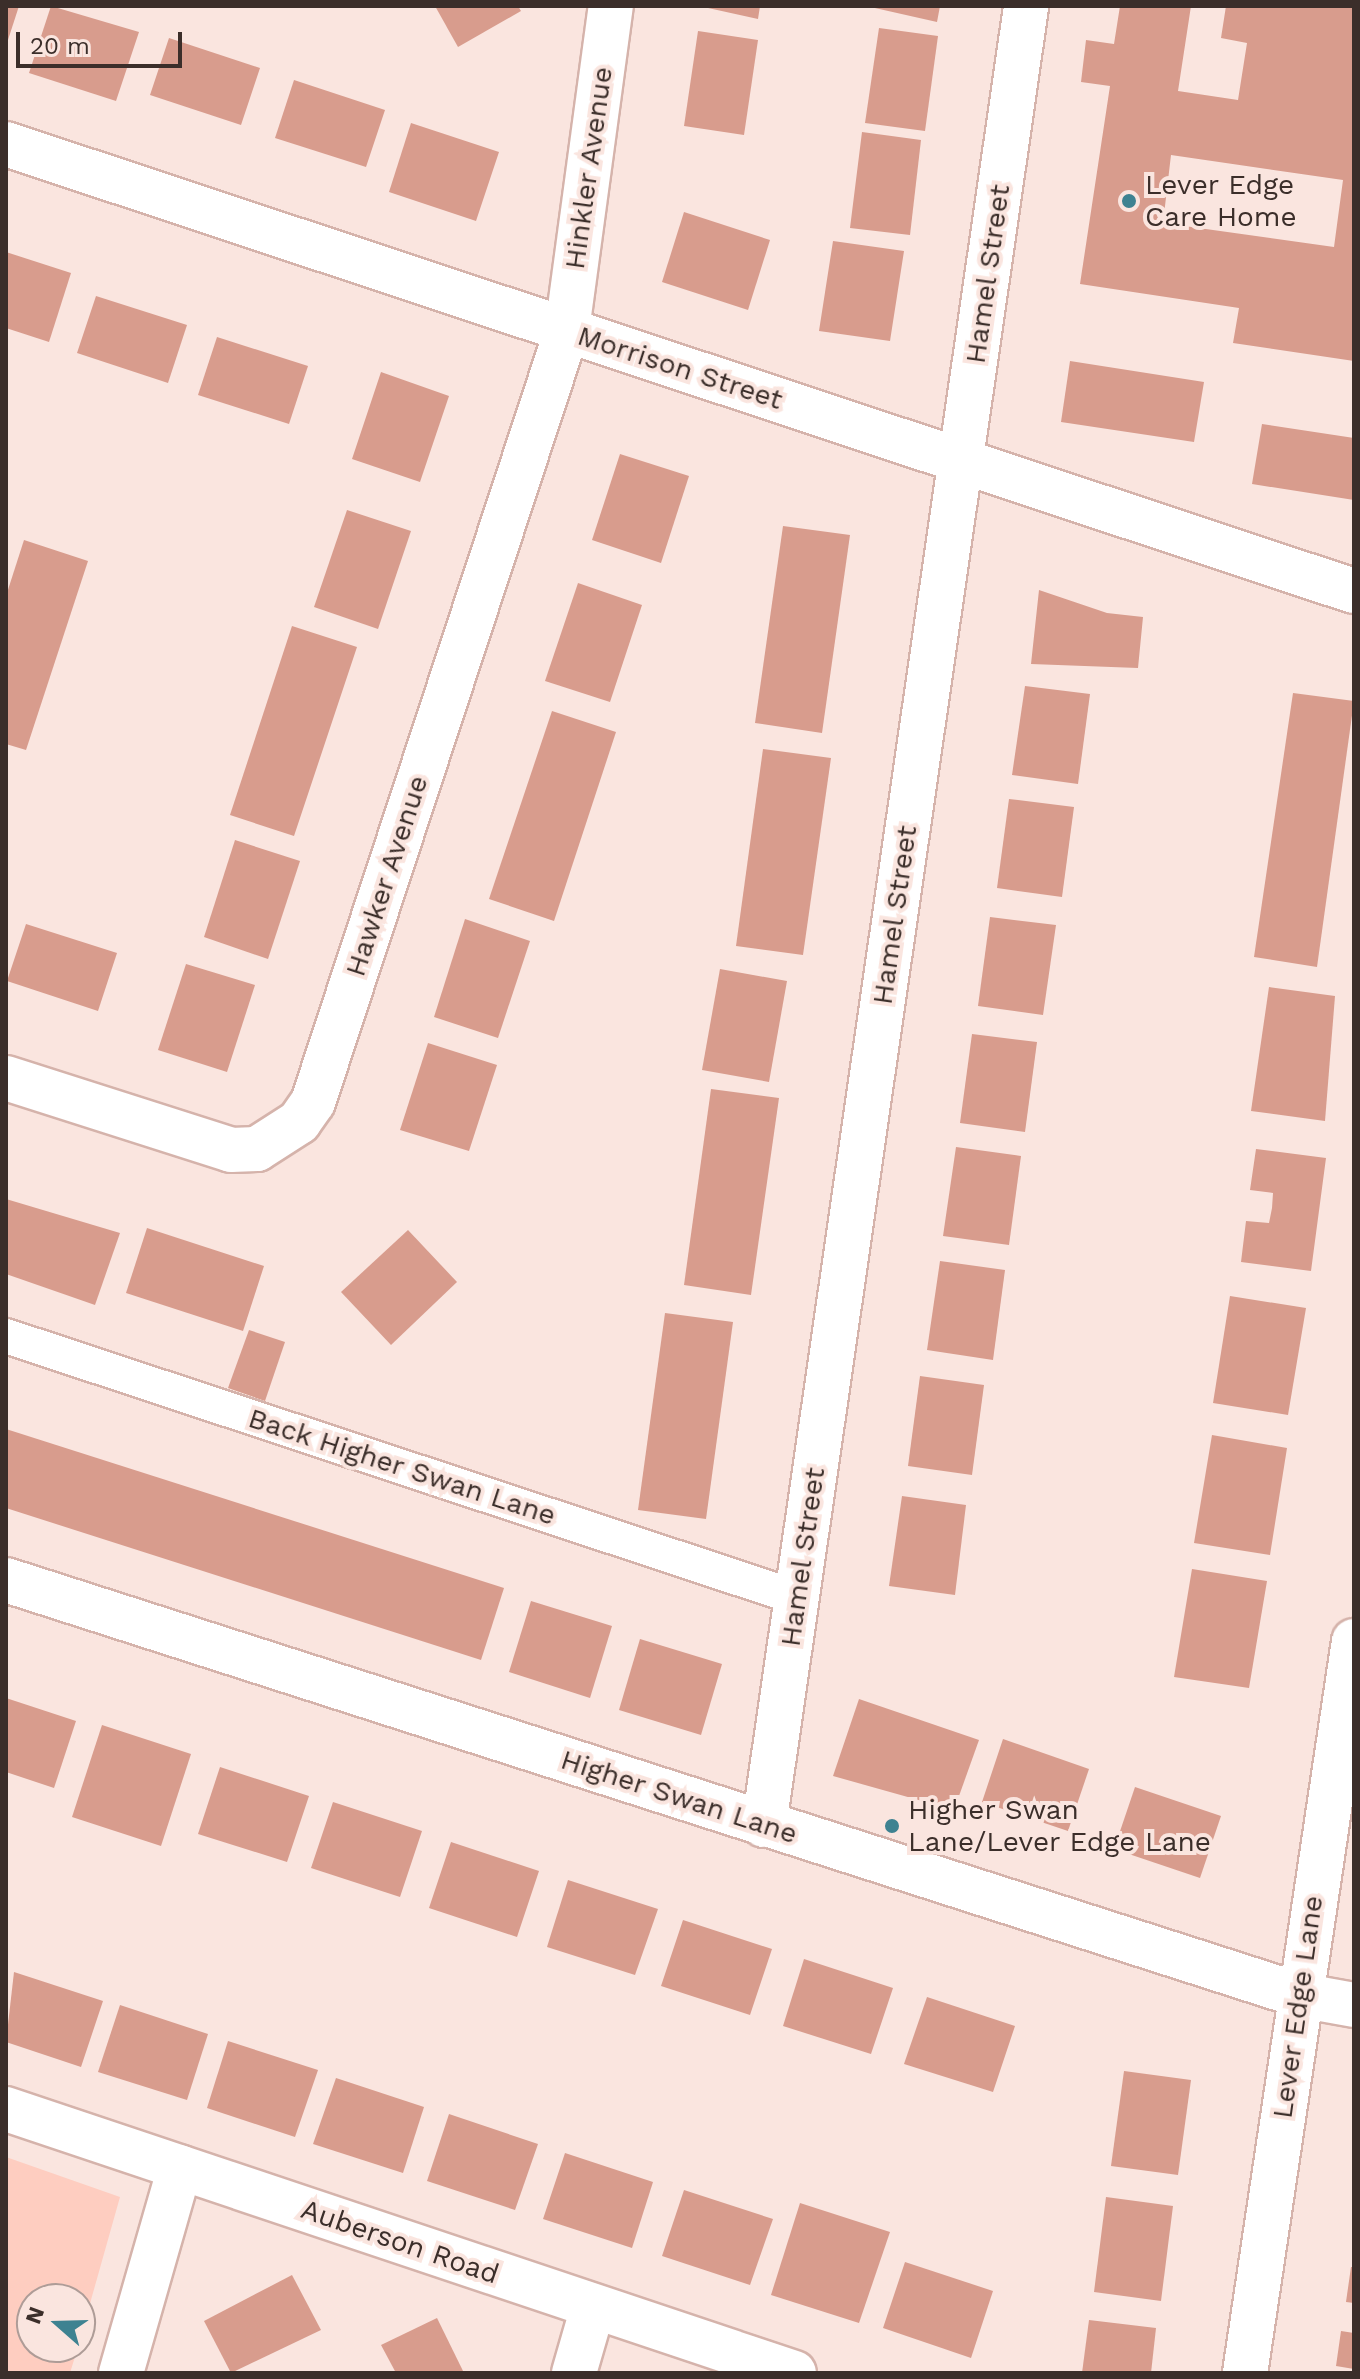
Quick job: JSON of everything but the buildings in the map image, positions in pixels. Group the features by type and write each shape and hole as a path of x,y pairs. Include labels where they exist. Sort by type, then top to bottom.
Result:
{"street":[{"name":"Hinkler Avenue","path":"567,330 611,6"},
{"name":"Hamel Street","path":"764,1825 1026,6"},
{"name":"Morrison Street","path":"6,144 1354,591"},
{"name":"Hawker Avenue","path":"6,1078 231,1150 257,1149 299,1122 313,1102 567,330"},
{"name":"Higher Swan Lane","path":"6,1580 1299,1995 1354,2005"},
{"name":"Lever Edge Lane","path":"1245,2373 1354,1641"},
{"name":"Auberson Road","path":"6,2109 794,2373"},
{"path":"121,2373 180,2167"},
{"path":"574,2373 593,2307"}],"lane":[{"name":"Back Higher Swan Lane","path":"6,1336 798,1598"}],"shaded area":[{"path":"6,2157 120,2197 96,2283 16,2283 16,2363 73,2363 70,2373 6,2373"}],"place":[{"name":"Lever Edge Care Home","path":"1129,201"},
{"name":"Higher Swan Lane/Lever Edge Lane","path":"892,1826"}]}
